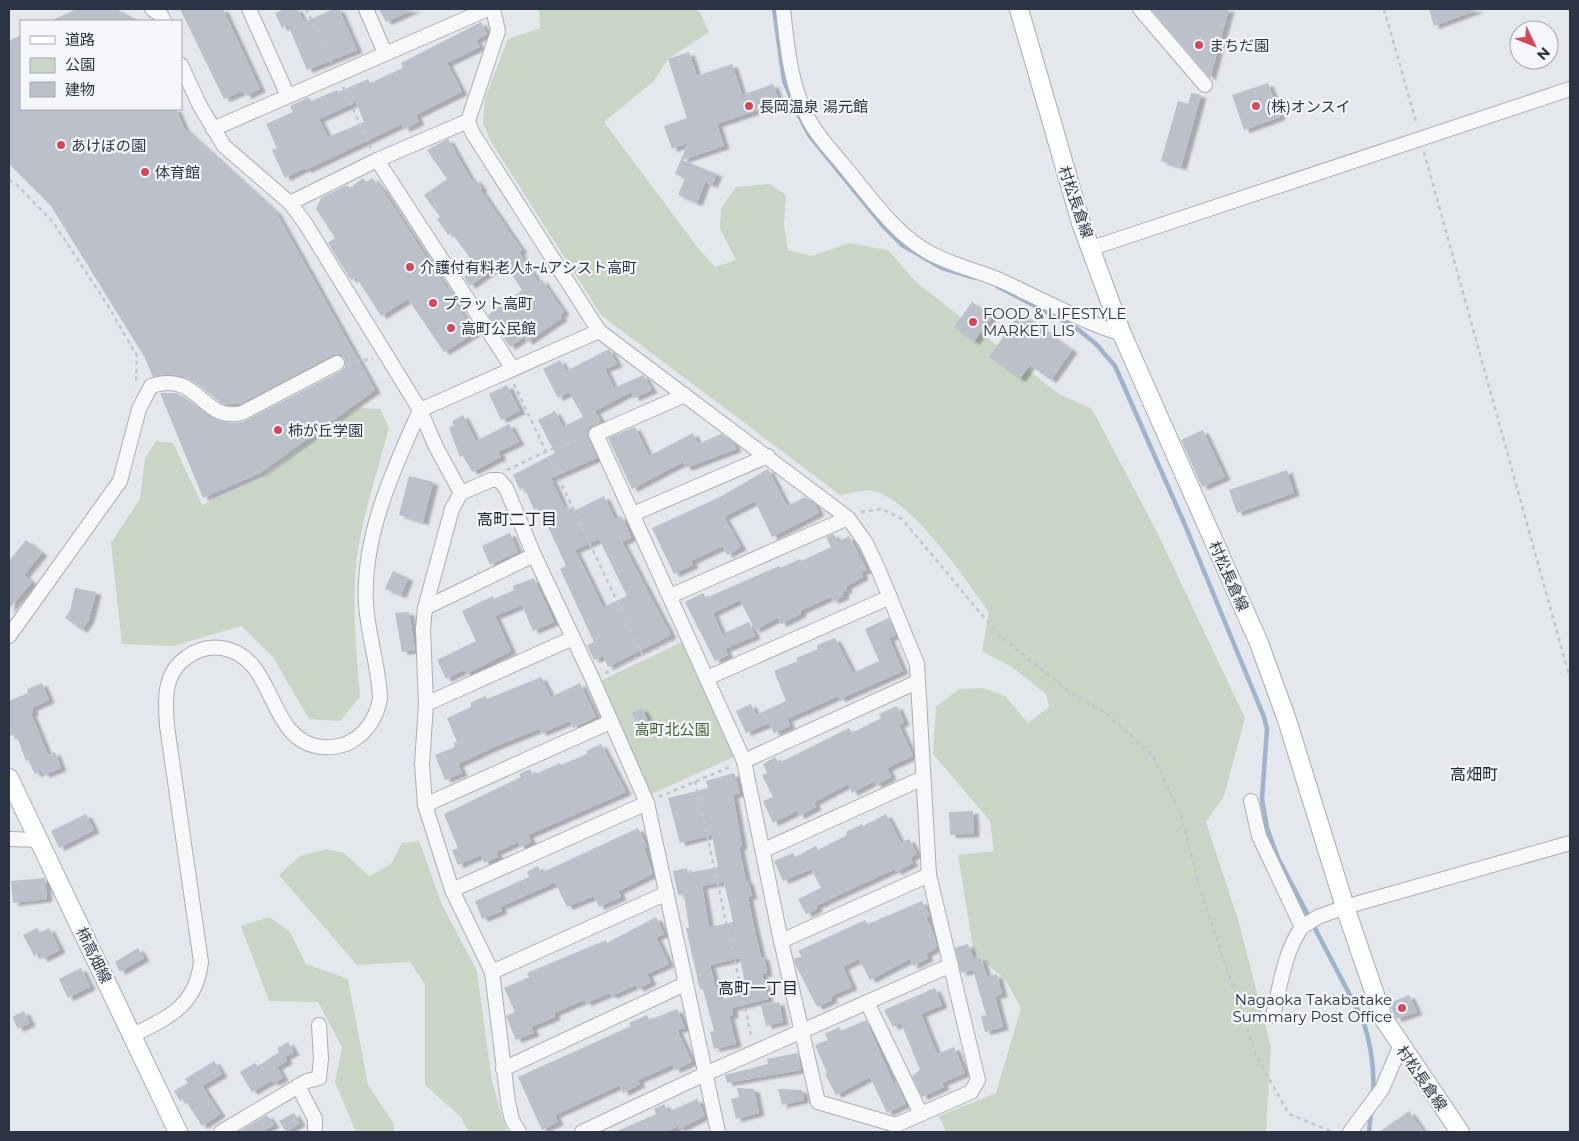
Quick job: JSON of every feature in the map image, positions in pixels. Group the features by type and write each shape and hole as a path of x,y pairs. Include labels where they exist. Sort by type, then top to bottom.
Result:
{"main road":[{"name":"村松長倉線","path":"1019,9 1063,167 1081,223 1092,248 1122,334 1258,643 1286,720 1345,907 1383,1018 1400,1047 1460,1132"},
{"name":"柿高畑線","path":"9,778 178,1132"}],"street":[{"path":"152,9 161,15 164,20"},
{"path":"249,9 288,96"},
{"path":"366,9 385,53"},
{"path":"213,129 488,9"},
{"path":"493,9 498,31 468,121 472,132 600,330 848,518 866,543 917,664 929,875 978,1080 971,1092 896,1125 818,1102 781,941 764,850 744,761 596,434 684,395"},
{"path":"783,9 788,53 798,94 807,116 820,136 889,221 928,252 950,263 980,272 1076,317 1122,334"},
{"path":"1140,9 1205,84"},
{"path":"182,67 213,129 224,146 290,203 305,223 420,410 436,447 460,492"},
{"path":"1092,248 1570,89"},
{"path":"290,203 377,160 468,121"},
{"path":"377,160 513,369"},
{"path":"133,1036 166,1018 189,998 198,980 201,962 167,726 166,695 171,674 186,658 208,647 230,649 249,661 258,671 286,726 299,739 308,745 327,748 350,743 368,728 378,708 380,698 366,605 368,567 381,507 397,462 420,410 600,330"},
{"path":"9,636 120,481 141,402 151,386 165,381 188,387 209,406 230,416 242,413 337,363"},
{"path":"632,514 768,456"},
{"path":"519,1132 512,1120 503,1069 492,972 452,890 425,805 422,764 426,704 423,628 425,608 452,509 460,492 492,480 499,480 506,488 534,555 592,678 647,803 718,1132"},
{"path":"670,596 848,518"},
{"path":"425,608 534,555"},
{"path":"707,678 890,597"},
{"path":"426,704 573,638"},
{"path":"744,761 917,682"},
{"path":"425,805 610,722"},
{"path":"764,850 923,778"},
{"path":"1251,801 1260,836 1302,927"},
{"path":"452,890 647,803"},
{"path":"9,839 39,840"},
{"path":"1273,1016 1294,937 1302,927 1318,917 1345,907 1570,843"},
{"path":"781,941 929,875"},
{"path":"492,972 667,893"},
{"path":"582,1132 706,1074 951,965"},
{"path":"503,1069 685,984"},
{"path":"867,1002 921,1114"},
{"path":"221,1132 298,1086 319,1078 321,1059 320,1025"},
{"path":"1350,1132 1382,1089 1400,1047"},
{"path":"298,1086 315,1119 315,1132"}],"path":[{"path":"306,9 377,160"},
{"path":"1384,9 1570,679"},
{"path":"9,180 17,185 53,222 107,304 137,356 136,389 141,402"},
{"path":"337,363 389,357"},
{"path":"513,369 511,379 547,451 643,656"},
{"path":"499,480 503,472 547,451 596,434"},
{"path":"848,518 861,511 882,509 902,519 998,634 1068,691 1107,714 1154,756 1181,815 1201,892 1257,1057 1289,1114 1333,1132"},
{"path":"592,678 687,634"},
{"path":"647,803 744,761"},
{"path":"695,781 755,1053"}],"green space":[{"path":"539,9 695,9 700,13 709,32 668,59 654,81 604,122 698,248 715,267 736,260 720,229 721,208 736,187 770,184 786,195 784,224 788,250 811,256 849,243 888,250 916,282 1059,394 1092,409 1157,532 1245,718 1224,796 1206,822 1239,923 1271,1047 1266,1132 946,1132 939,1116 996,1093 1021,1008 1005,979 974,953 958,855 994,851 990,821 933,754 936,707 959,689 983,688 1005,696 1028,723 1049,707 1046,694 1012,667 982,651 989,612 937,543 905,509 889,498 870,490 840,495 601,315 493,145 483,124 485,98 508,39 540,28"},
{"path":"359,408 380,409 389,428 368,502 357,559 355,608 360,697 340,721 309,719 273,657 241,626 173,646 122,644 111,543 140,499 145,458 156,441 173,443 202,505 262,479"},
{"name":"高町北公園","path":"684,641 736,756 649,795 600,681"},
{"path":"419,841 442,905 477,971 492,1082 507,1132 469,1132 461,1117 425,1085 425,984 410,962 357,965 279,875 300,856 326,849 344,853 369,876 391,864 402,843"},
{"path":"269,917 290,932 306,964 348,979 368,1085 394,1124 394,1132 356,1132 335,1082 342,1047 318,1002 269,1001 241,926"}],"building":[{"path":"77,9 116,9 137,20 52,20"},
{"path":"180,9 223,9 260,89 246,96 243,91 224,99"},
{"path":"285,9 297,9 304,22 334,9 339,9 357,50 307,70 288,25 282,28 275,13"},
{"path":"379,9 415,9 386,22"},
{"name":"まちだ園","path":"1151,9 1229,9 1210,78"},
{"path":"1429,9 1477,9 1477,10 1434,26"},
{"path":"481,22 487,34 476,40 480,47 447,63 462,92 416,115 419,122 404,129 402,124 306,170 305,168 285,178 272,150 277,148 266,124 293,112 290,106 309,97 311,101 368,79 370,83 403,68 401,63","holes":["356,102 364,122 328,137 319,119"]},
{"path":"20,36 20,110 176,110 184,128 276,212 375,390 260,473 203,498 160,393 177,393 215,419 229,423 243,422 341,371 345,367 345,359 341,355 333,355 240,404 221,403 196,383 182,376 168,374 153,377 145,358 51,206 9,164 9,41"},
{"name":"長岡温泉 湯元館","path":"689,52 697,76 732,64 742,95 773,84 780,103 717,124 724,146 682,160 717,174 712,185 705,182 697,203 678,195 685,178 675,174 688,143 672,149 664,126 687,118 668,59"},
{"name":"(株)オンスイ","path":"1268,83 1280,117 1244,130 1232,95"},
{"path":"1191,93 1201,95 1181,167 1161,161 1178,101 1188,104"},
{"path":"448,139 472,181 475,179 482,188 480,189 522,250 519,252 538,282 542,280 564,312 560,315 562,318 527,342 524,337 510,347 488,315 522,290 503,262 470,286 464,277 474,270 470,264 473,262 451,232 448,235 437,219 440,217 424,195 447,179 427,150"},
{"path":"363,178 366,182 372,178 382,189 447,289 450,287 455,296 452,298 475,333 444,352 408,299 381,316 356,277 351,280 328,243 335,238 316,209 321,198 347,185 350,188"},
{"name":"FOOD & LIFESTYLE MARKET LIS","path":"972,302 992,316 974,342 954,327"},
{"path":"1020,313 1072,350 1051,380 1030,365 1020,379 989,357"},
{"path":"609,349 617,364 605,369 614,388 643,375 652,390 634,398 631,392 595,411 601,422 589,428 587,434 597,458 551,478 564,507 567,506 570,513 604,496 615,519 622,516 631,538 622,542 671,635 608,667 603,656 594,660 587,645 594,642 560,569 566,566 539,507 534,510 524,487 520,490 513,475 555,453 538,420 555,411 563,427 583,417 569,392 558,398 543,369 560,360 566,371","holes":["599,539 627,596 603,607 575,550"]},
{"path":"507,385 520,411 501,420 489,394"},
{"path":"463,415 476,441 509,424 519,442 498,452 501,457 472,472 463,456 460,457 449,428 454,425 452,421"},
{"path":"635,427 649,456 693,433 698,444 721,434 733,442 736,449 686,468 683,462 632,489 608,438"},
{"path":"1203,430 1225,477 1202,487 1181,440"},
{"path":"768,469 787,506 805,497 814,503 819,513 772,537 755,501 724,517 741,547 727,555 723,546 691,561 693,565 674,574 652,528 720,497"},
{"path":"1287,470 1294,493 1237,513 1229,490"},
{"path":"409,476 433,482 423,522 399,515"},
{"path":"510,533 518,552 490,565 482,546"},
{"path":"833,534 839,541 849,536 867,570 861,572 863,577 846,586 847,590 843,592 844,596 833,601 832,597 828,598 800,611 801,614 781,624 778,618 755,630 740,600 713,613 722,634 749,622 755,636 725,649 728,655 715,661 685,602 703,593 706,598 779,566 780,568 800,559 801,561 831,547 826,537"},
{"path":"26,540 42,553 24,575 32,582 9,609 9,561"},
{"path":"393,571 408,578 401,595 385,589"},
{"path":"534,578 554,622 533,631 522,605 495,616 511,651 466,674 464,670 446,679 437,660 476,641 462,611 493,596 494,599 514,590 513,586"},
{"path":"75,588 96,592 89,619 82,630 65,618 70,611"},
{"path":"409,612 415,650 402,652 395,613"},
{"path":"889,618 896,635 889,638 903,671 840,699 838,696 787,719 790,726 774,733 769,723 746,733 736,711 751,704 756,715 786,701 774,671 798,661 796,658 818,649 817,645 835,638 853,673 879,661 865,629"},
{"path":"541,677 551,697 580,683 596,717 573,728 570,721 541,733 539,729 494,747 458,764 462,773 445,780 435,755 455,747 453,743 457,742 447,718 471,707 470,703 485,696 487,699"},
{"path":"42,683 49,700 32,708 33,712 31,713 48,755 55,752 61,768 44,775 42,771 35,774 28,760 26,761 16,734 9,736 9,701 28,693 27,689"},
{"path":"897,706 904,722 899,725 913,756 887,768 891,777 876,785 874,781 852,793 848,784 814,802 816,807 799,816 797,811 773,823 763,801 773,797 762,775 767,773 763,764 775,757 779,763 849,728 852,733 881,718 879,714"},
{"path":"642,708 649,722 639,727 632,713"},
{"path":"601,744 626,792 528,835 531,842 520,847 518,842 496,852 498,857 484,863 481,855 458,865 452,850 458,848 444,814 521,777 519,774 530,769 533,775 587,754 586,751"},
{"path":"734,773 740,793 733,795 742,846 739,847 746,881 748,881 752,896 748,897 753,923 761,957 764,957 767,973 762,974 768,999 732,1008 733,1015 729,1016 736,1044 714,1049 710,1032 714,1031 703,989 700,990 686,928 689,928 684,894 678,895 673,871 687,868 688,873 718,867 712,835 680,843 668,798 708,788 706,781","holes":["724,882 733,922 709,927 702,886","740,958 747,993 719,1000 710,965"]},
{"path":"973,811 974,834 950,835 949,812"},
{"path":"86,814 94,830 59,848 51,831"},
{"path":"886,814 901,843 909,839 917,854 910,858 913,863 896,872 895,869 843,893 816,906 817,909 806,914 798,899 821,888 811,869 783,881 774,861 793,853 795,857 816,846 818,850 847,835 846,832 862,824 863,826"},
{"path":"638,828 647,846 644,848 653,874 618,891 621,897 599,907 594,896 567,907 556,884 552,884 500,907 502,911 482,919 475,901 529,877 527,872 538,866 541,873"},
{"path":"45,878 47,899 13,903 11,881"},
{"path":"922,901 930,916 926,918 937,947 926,954 928,958 913,966 910,959 870,980 859,959 843,967 852,987 831,996 832,1000 817,1007 795,964 794,959 802,956 798,951 865,920 868,924"},
{"path":"656,917 664,934 656,937 669,964 647,974 651,982 638,989 636,985 611,996 610,993 586,1003 584,1000 554,1013 555,1017 531,1027 534,1033 516,1040 506,1016 515,1012 504,988 529,977 527,973 606,940 607,943"},
{"path":"37,928 40,933 49,928 60,950 42,959 39,953 34,956 23,935"},
{"path":"968,944 973,958 981,958 987,977 997,974 1002,994 995,996 1003,1027 985,1032 981,1016 986,1015 973,970 961,973 955,948"},
{"path":"138,948 144,958 120,972 115,962"},
{"path":"81,968 90,987 68,998 59,979"},
{"path":"935,988 942,1005 921,1014 937,1054 954,1047 965,1073 942,1083 944,1087 922,1097 912,1076 920,1070 901,1023 893,1027 884,1010"},
{"path":"1409,995 1417,1012 1396,1019 1389,1003"},
{"path":"779,1002 783,1022 766,1026 761,1005"},
{"path":"677,1009 685,1028 677,1030 692,1062 675,1070 672,1065 638,1080 640,1084 623,1093 620,1085 555,1115 558,1122 542,1130 518,1077 631,1026 629,1023 647,1015 649,1020"},
{"path":"24,1011 30,1023 18,1029 12,1017"},
{"path":"866,1020 894,1085 896,1083 906,1104 887,1113 870,1077 836,1095 825,1074 827,1073 815,1045 828,1040 825,1034 839,1027 841,1031"},
{"path":"288,1042 294,1052 285,1057 287,1061 277,1067 283,1078 273,1083 272,1080 252,1092 240,1072 255,1063 258,1066 279,1052 277,1048"},
{"path":"798,1053 801,1070 727,1083 725,1075 768,1064 767,1059"},
{"path":"214,1061 222,1074 202,1086 220,1114 202,1126 184,1098 180,1101 174,1091 188,1083 185,1079"},
{"path":"737,1088 754,1089 759,1113 736,1119 731,1099 739,1097"},
{"path":"778,1089 802,1090 804,1100 782,1105"},
{"path":"697,1099 705,1116 679,1129 678,1126 665,1132 615,1132 656,1114 654,1109 664,1104 668,1112"},
{"path":"1409,1111 1424,1132 1379,1132"},
{"path":"294,1113 300,1123 286,1132 279,1121"},
{"path":"267,1115 274,1125 261,1132 238,1132"}],"waterway":[{"path":"774,9 784,81 809,135 884,227 902,245 942,268 976,278"},
{"path":"997,286 1075,327 1096,344 1115,366 1185,525 1264,717 1267,729 1262,799 1267,828 1278,858 1363,1020 1372,1057 1373,1094"},
{"path":"1369,1132 1371,1112"}],"place":[{"name":"まちだ園","path":"1199,45"},
{"name":"長岡温泉 湯元館","path":"749,106"},
{"name":"(株)オンスイ","path":"1256,106"},
{"name":"あけぼの園","path":"61,145"},
{"name":"体育館","path":"145,172"},
{"name":"介護付有料老人ﾎｰﾑアシスト高町","path":"410,267"},
{"name":"プラット高町","path":"433,303"},
{"name":"FOOD & LIFESTYLE MARKET LIS","path":"973,322"},
{"name":"高町公民館","path":"451,328"},
{"name":"柿が丘学園","path":"278,430"},
{"name":"Nagaoka Takabatake Summary Post Office","path":"1402,1008"}],"district":[{"name":"高町二丁目","path":"517,519"},
{"name":"高畑町","path":"1474,774"},
{"name":"高町一丁目","path":"758,988"}]}
